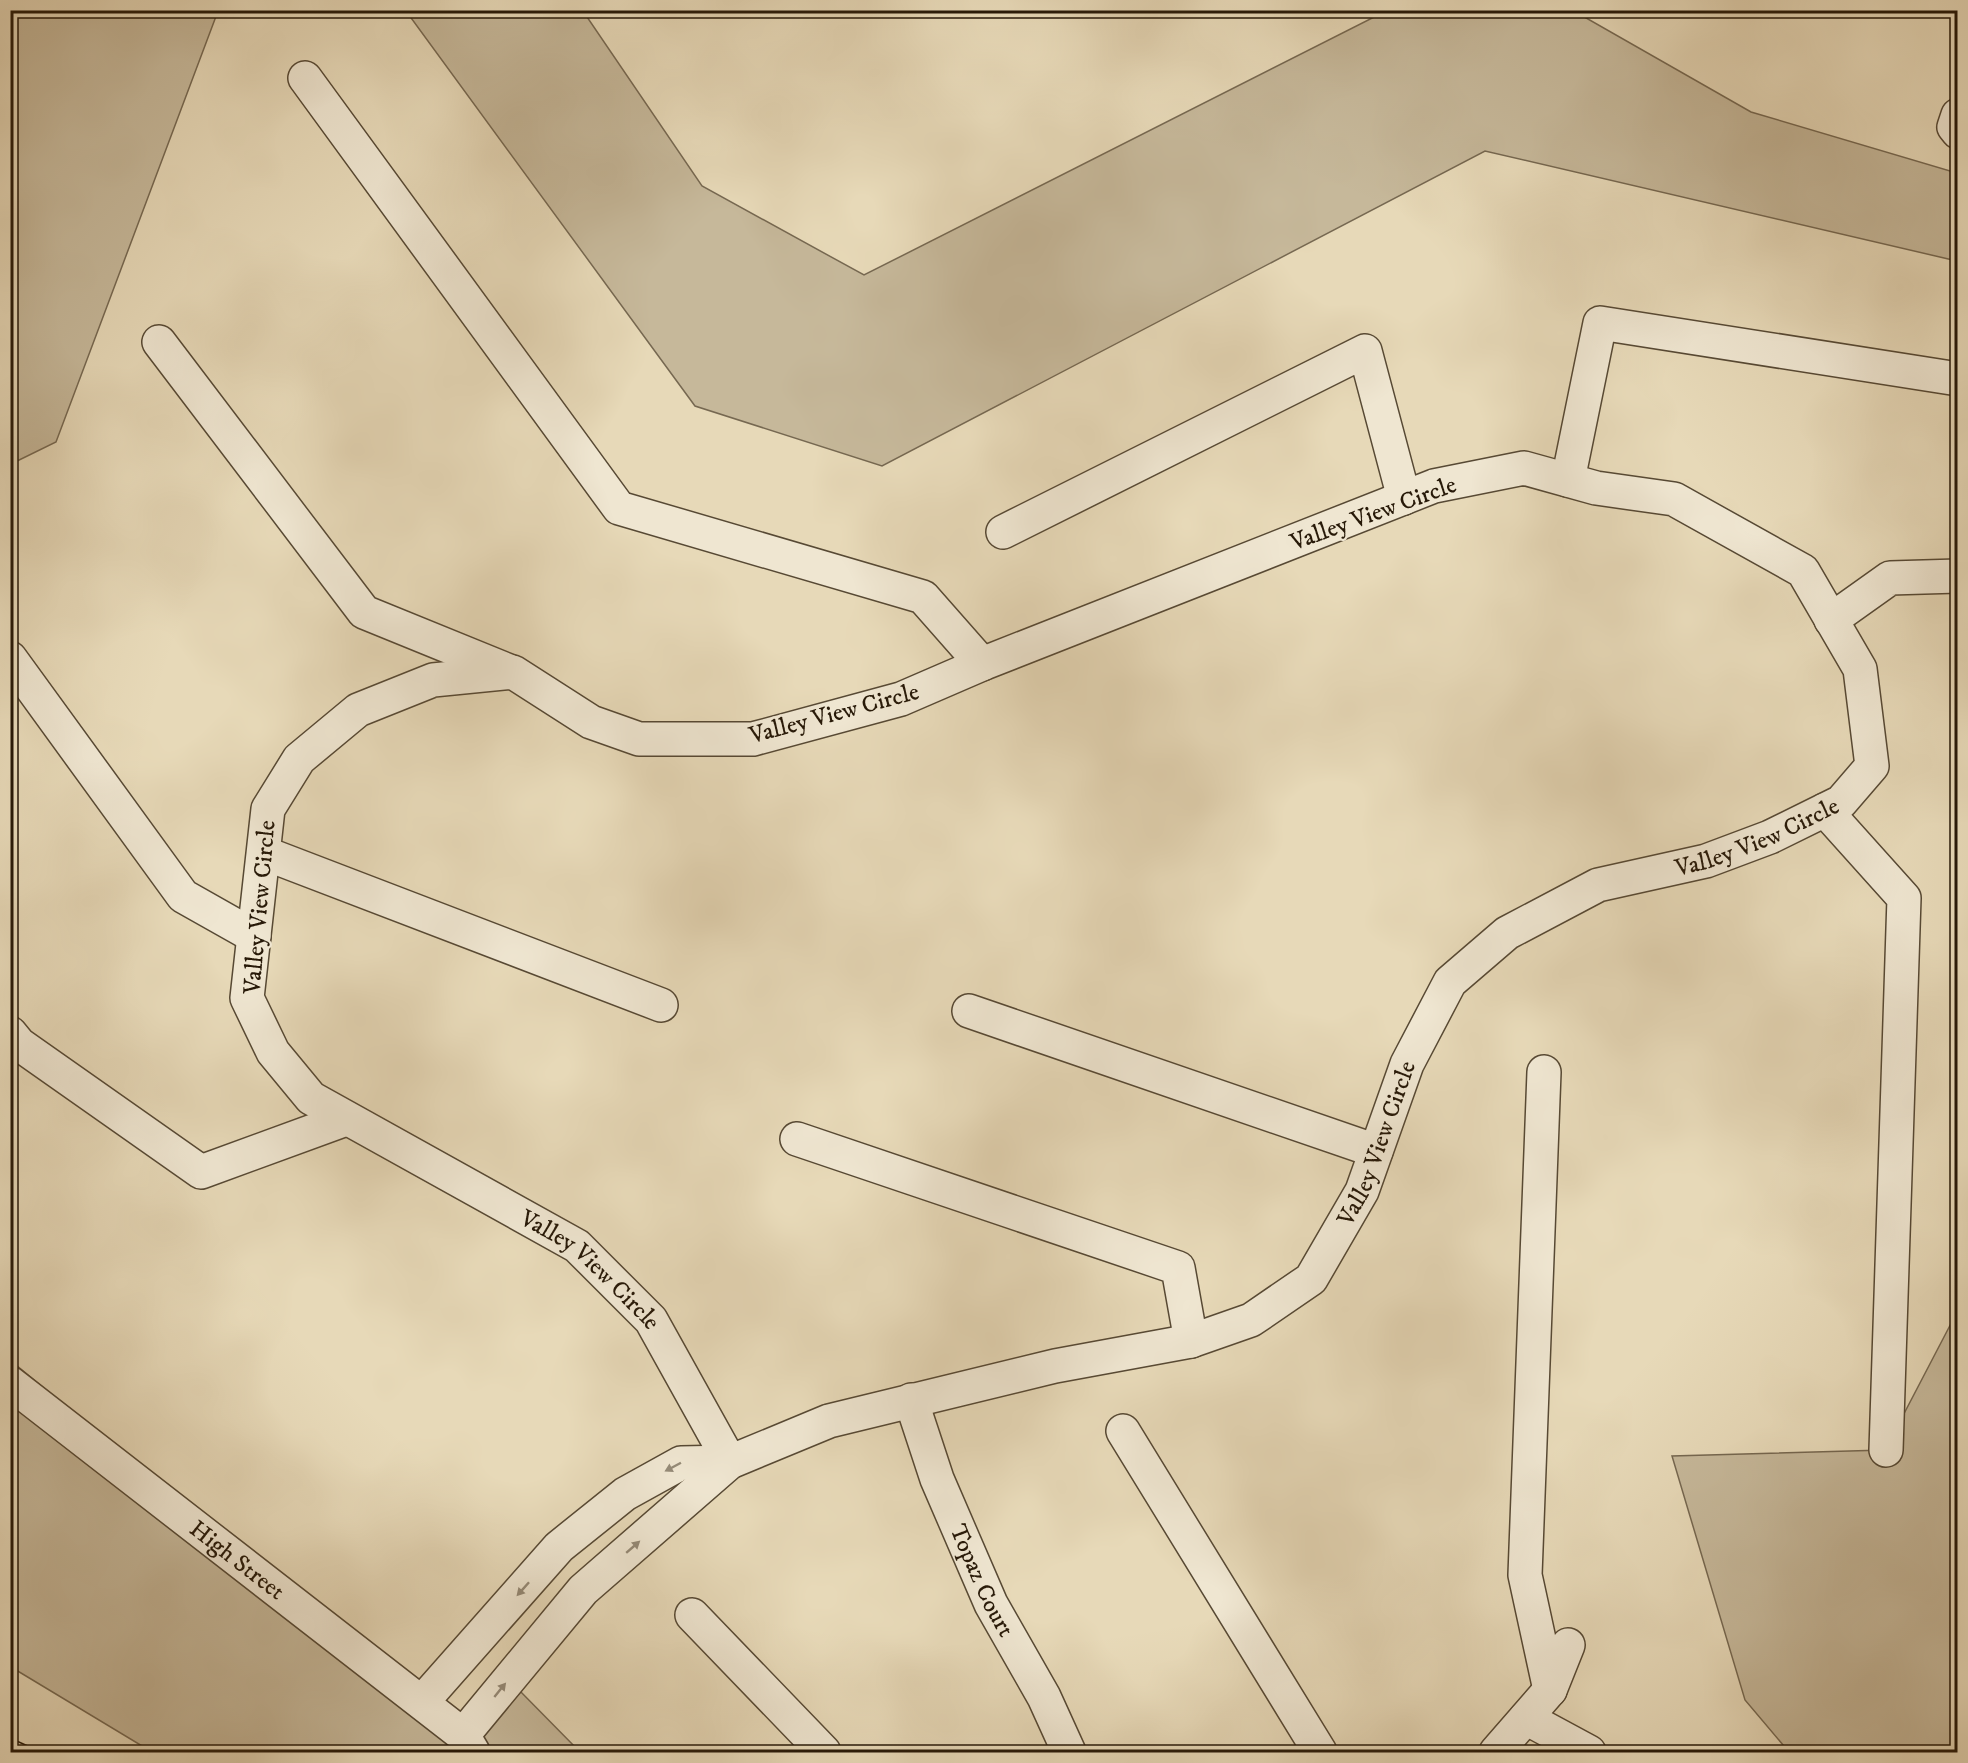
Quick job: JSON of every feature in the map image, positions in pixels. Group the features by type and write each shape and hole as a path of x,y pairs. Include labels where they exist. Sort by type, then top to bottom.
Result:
{"street":[{"path":"304,78 619,508 923,597 982,664"},
{"path":"1568,480 1600,323 1958,379"},
{"path":"159,342 364,612 513,672"},
{"path":"1003,532 1365,351 1404,498"},
{"name":"Valley View Circle","path":"468,1744 583,1590 730,1462 829,1421 1055,1366 1191,1341 1251,1320 1311,1279 1362,1191 1407,1064 1450,982 1507,933 1598,885 1706,861 1770,837 1841,802 1872,766 1860,669 1803,571 1674,499 1596,488 1524,468 1434,486 982,664 901,699 753,739 639,739 591,722 513,672 433,680 358,710 299,759 268,809 247,998 273,1052 311,1098 578,1246 651,1320 730,1462"},
{"path":"1831,620 1890,578 1958,576"},
{"path":"10,658 183,896 254,936"},
{"path":"1825,810 1904,898 1886,1450"},
{"path":"264,853 661,1005"},
{"path":"969,1011 1376,1151"},
{"path":"10,1033 19,1044 201,1172 346,1119"},
{"path":"1544,1072 1525,1575 1550,1690"},
{"path":"797,1139 1178,1268 1191,1341"},
{"name":"High Street","path":"10,1383 422,1702 468,1744"},
{"name":"Topaz Court","path":"911,1400 937,1479 991,1604 1044,1696 1069,1752"},
{"path":"1123,1431 1320,1752"},
{"path":"422,1702 560,1547 625,1494 681,1462 730,1462"},
{"path":"692,1615 824,1752"},
{"path":"1496,1752 1550,1690 1568,1645"},
{"path":"1526,1718 1589,1752"}],"shaded area":[{"path":"10,11 218,11 56,442 11,464"},
{"path":"406,11 583,11 702,186 864,275 1386,11 1574,11 1751,112 1957,173 1957,261 1485,151 882,466 695,406"},
{"path":"1957,1312 1957,1752 1789,1752 1745,1700 1672,1456 1885,1450"},
{"path":"10,1360 463,1735 517,1688 580,1752 152,1752 11,1667"}],"tram line":[{"path":"10,1738 41,1752"}]}
